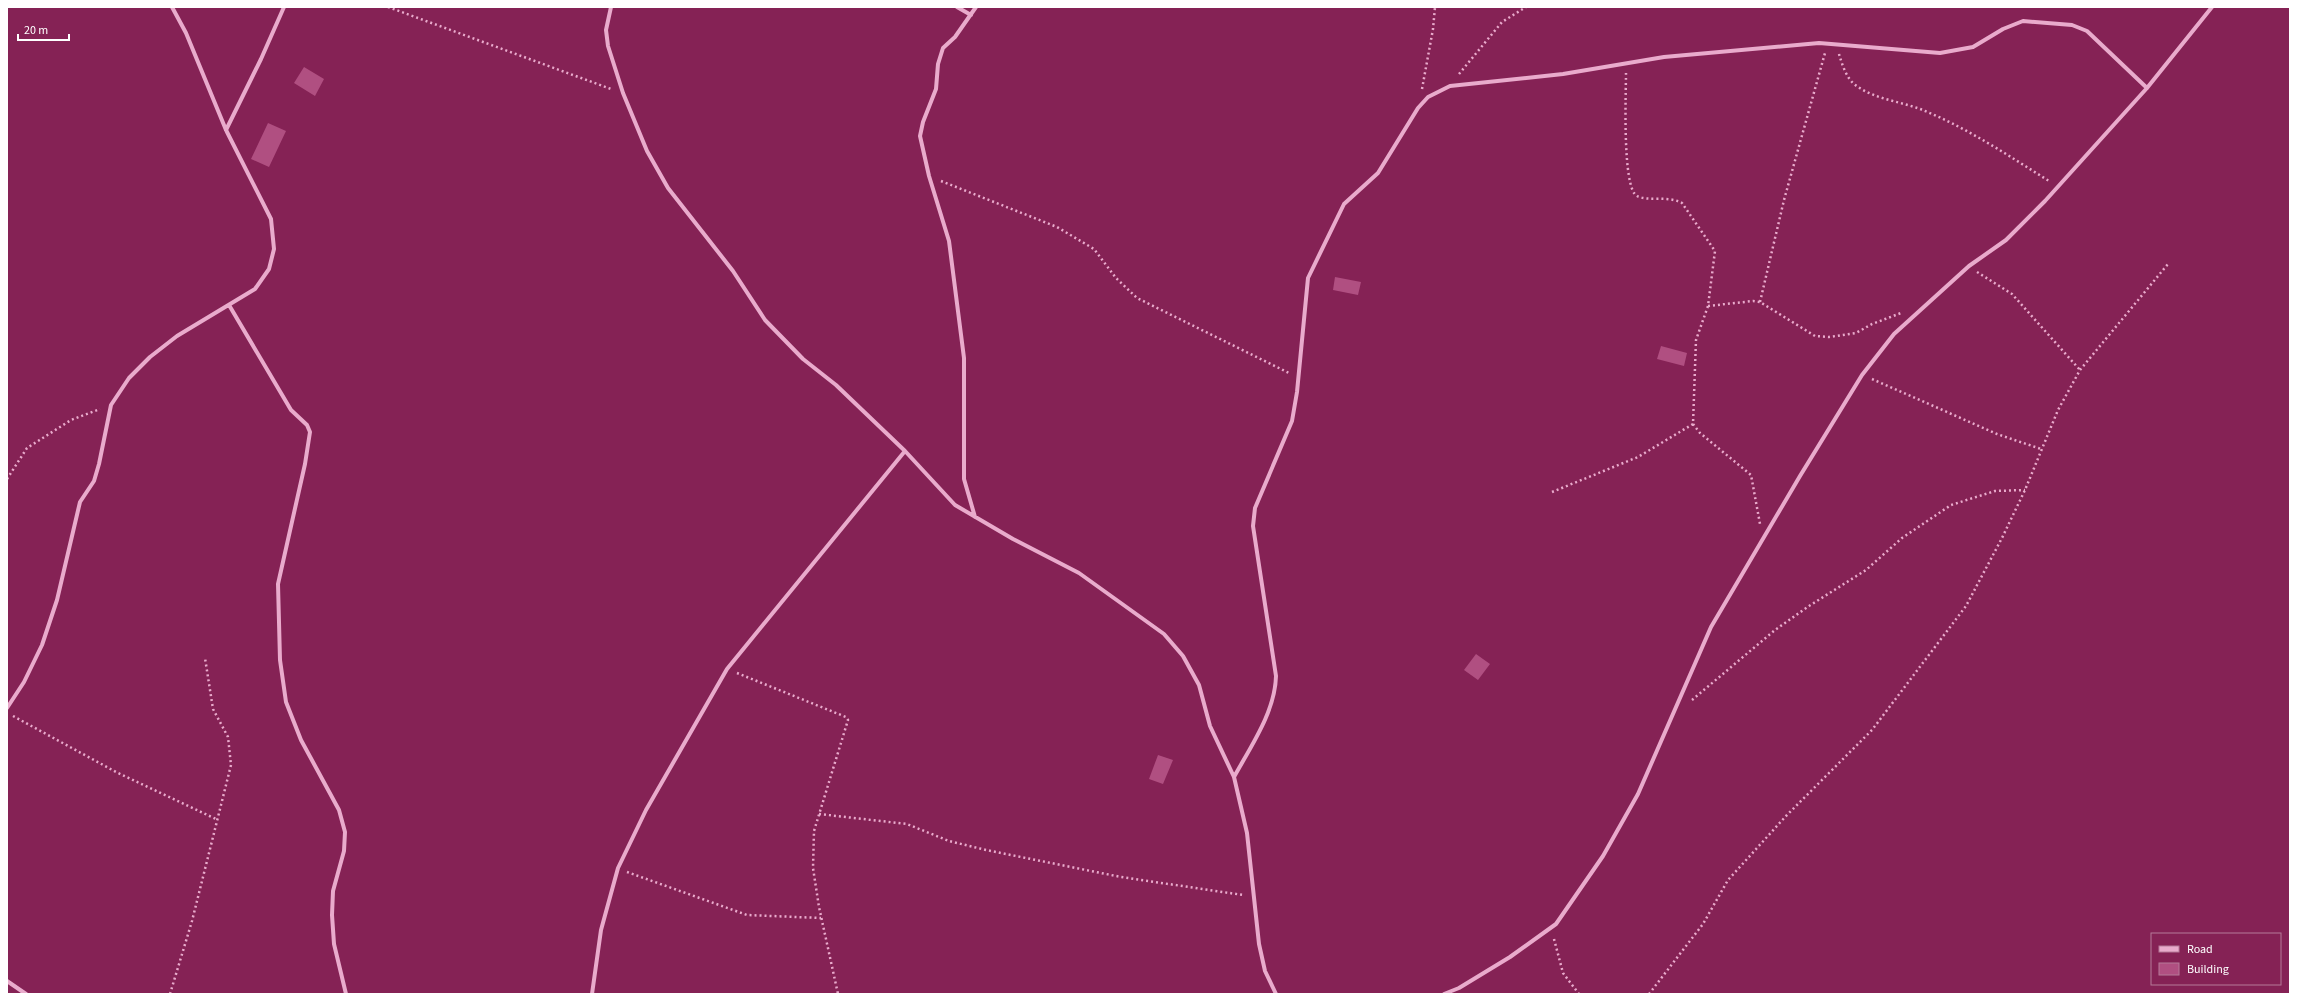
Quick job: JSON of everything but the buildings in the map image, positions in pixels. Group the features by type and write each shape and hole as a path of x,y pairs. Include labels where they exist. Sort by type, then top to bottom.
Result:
{"street":[{"path":"7,708 24,682 42,645 57,600 80,502 94,481 100,464 111,405 130,378 150,357 177,336 255,289 269,269 274,249 274,237 270,219 226,130 186,33 172,7"},
{"path":"226,130 261,59 284,7"},
{"path":"611,7 606,30 608,46 623,93 647,151 668,188 733,271 765,320 804,360 836,385 905,451 955,505 1079,573 1164,634 1182,656 1199,685 1210,726 1234,778 1247,833 1259,944 1265,971 1276,994"},
{"path":"957,7 971,15"},
{"path":"975,517 964,479 964,358 949,241 929,176 920,136 923,122 936,90 938,64 943,48 955,37 976,7"},
{"path":"1444,994 1459,988 1510,957 1556,924 1603,856 1638,794 1675,712 1710,627 1862,375 1894,334 1969,266 2006,240 2058,187 2147,88 2212,7"},
{"path":"1234,778 1267,714 1276,693 1276,676 1254,520 1255,508 1292,421 1299,377 1308,278 1344,204 1378,173 1418,108 1428,97 1450,86 1563,74 1664,57 1827,44 1940,53 1973,47 2003,29 2023,21 2072,25 2087,31 2147,88"},
{"path":"229,305 291,410 307,425 310,432 306,464 278,584 280,660 286,702 298,734 339,810 345,832 344,851 333,891 332,915 334,944 346,994"},
{"path":"592,994 601,930 618,868 646,810 727,669 905,451"},
{"path":"7,981 26,994"}],"path":[{"path":"388,7 623,93"},
{"path":"1418,108 1433,29 1435,7"},
{"path":"1450,86 1502,22 1526,7"},
{"path":"1760,302 1784,200 1827,44"},
{"path":"1837,44 1843,67 1853,83 1869,94 1924,110 1983,140 2058,187"},
{"path":"1626,64 1627,172 1634,194 1639,197 1673,198 1682,203 1715,251 1715,261 1708,306 1696,340 1693,424 1700,433 1751,475 1763,538"},
{"path":"929,176 1056,227 1094,249 1116,278 1137,298 1299,377"},
{"path":"1649,994 1703,924 1728,880 1786,816 1872,730 1966,606 2025,490 2058,410 2080,370 2168,264"},
{"path":"1969,266 2012,294 2080,370"},
{"path":"1708,306 1753,301 1760,302 1815,336 1829,337 1856,334 1872,324 1906,311"},
{"path":"1862,375 1997,434 2041,450"},
{"path":"7,479 26,448 71,420 111,405"},
{"path":"1552,492 1638,457 1693,424"},
{"path":"1675,712 1775,630 1809,606 1866,570 1902,538 1951,505 1995,491 2025,490"},
{"path":"170,994 192,921 231,765 228,737 213,709 205,658"},
{"path":"727,669 846,717 848,724 814,831 813,868 821,918 838,994"},
{"path":"7,712 116,772 218,820"},
{"path":"819,814 907,824 949,841 986,850 1120,877 1253,896"},
{"path":"618,868 747,915 821,918"},
{"path":"1556,924 1553,940 1563,973 1579,994"}]}
